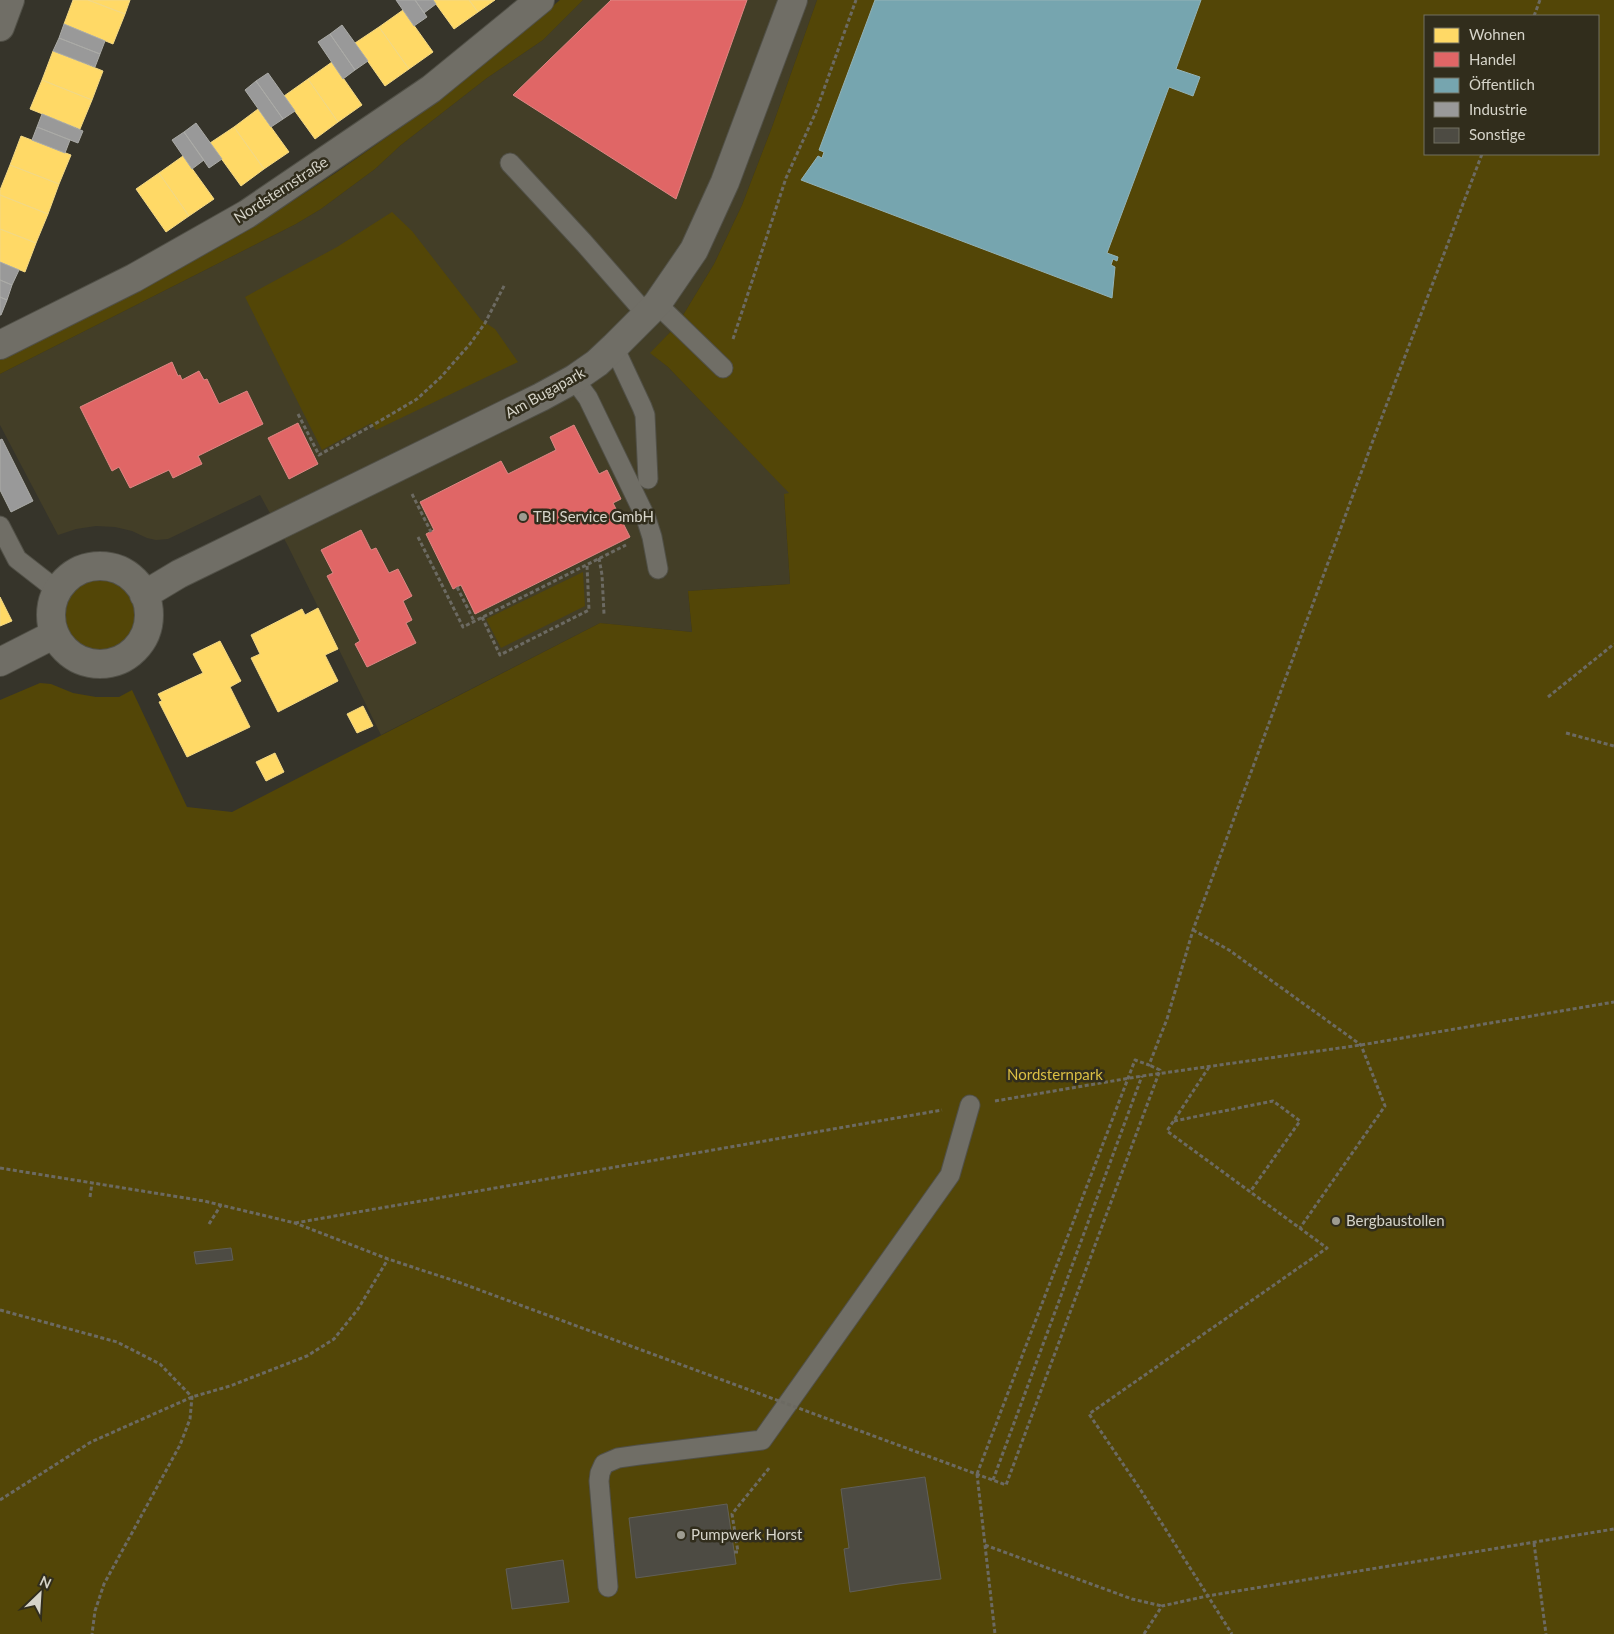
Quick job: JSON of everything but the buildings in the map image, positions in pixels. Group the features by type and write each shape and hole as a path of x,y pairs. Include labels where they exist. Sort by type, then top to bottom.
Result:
{"street":[{"path":"0,27 10,0"},
{"name":"Nordsternstraße","path":"0,346 134,278 247,214 431,89 540,0"},
{"name":"Am Bugapark","path":"144,594 179,574 541,397 598,363 652,310 694,250 726,182 793,0"},
{"path":"93,567 104,567 124,573 138,585 144,594 149,614 146,631 136,648 121,659 107,664 96,664 77,658 64,648 55,634 51,616 54,601 62,584 72,575 93,567"},
{"path":"0,662 55,634"}],"lane":[{"path":"510,163 584,243 652,310 723,368"},
{"path":"614,347 645,415 648,479"},
{"path":"574,379 588,398 642,509 652,537 658,569"},
{"path":"0,526 17,558 58,591"},
{"path":"608,1587 599,1481 604,1464 618,1458 762,1440 950,1176 970,1105"}],"path":[{"path":"723,368 786,178 815,114 856,0"},
{"path":"1534,15 1540,0"},
{"path":"1149,1066 1167,1019 1193,930 1375,435 1482,155"},
{"path":"298,414 319,455 417,400 441,377 470,344 485,323 505,284"},
{"path":"416,503 431,532"},
{"path":"418,538 463,627 587,565 650,530"},
{"path":"599,558 602,574 604,614"},
{"path":"482,617 500,655 589,610 587,565"},
{"path":"457,586 474,621"},
{"path":"1548,697 1614,644"},
{"path":"1566,733 1614,746"},
{"path":"1193,930 1229,950 1361,1045 1385,1106 1300,1228"},
{"path":"295,1223 1142,1076 1361,1045 1614,1002"},
{"path":"0,1168 204,1201 295,1223 388,1259 458,1282 977,1474 1006,1485 1160,1070 1134,1060 977,1474 995,1634"},
{"path":"1209,1067 1167,1131 1327,1248 1089,1414 1140,1489 1232,1634"},
{"path":"992,1480 1142,1076"},
{"path":"1174,1121 1274,1101 1300,1121 1250,1192"},
{"path":"90,1197 92,1183"},
{"path":"209,1224 221,1205"},
{"path":"0,1500 91,1442 192,1397 230,1386 306,1356 334,1339 358,1309 388,1259"},
{"path":"0,1310 117,1342 160,1364 192,1397 190,1419 180,1445 104,1584 95,1611 92,1634"},
{"path":"734,1552 738,1552 732,1514 738,1506"},
{"path":"985,1545 1126,1597 1162,1606 1207,1596 1614,1530"},
{"path":"1534,1542 1546,1634"},
{"path":"1144,1634 1162,1606"}],"shaded area":[{"path":"583,0 817,0 742,205 714,264 677,325 651,353 668,367 790,493 784,495 790,584 688,591 692,632 600,623 381,735 288,546 260,495 168,539 156,540 115,527 96,526 76,529 58,535 0,425 0,374 296,224 321,209 375,169 401,145 487,78 543,40"}],"green space":[{"path":"560,0 583,0 543,40 487,78 401,145 375,169 321,209 296,224 0,374 0,359 167,275 244,232 337,172 433,105"},
{"name":"Nordsternpark","path":"817,0 1614,0 1614,1634 0,1634 0,700 40,683 51,684 73,693 96,697 119,697 132,690 187,807 232,812 600,623 692,632 688,591 790,584 784,494 789,493 668,367 650,353 677,325 714,264 742,205"},
{"path":"392,212 412,231 481,320 495,329 518,362 376,430 371,423 322,450 245,297 337,247"},
{"path":"583,572 585,606 501,648 486,619"},
{"path":"94,577 108,577 122,583 132,593 138,607 136,628 122,645 108,651 94,651 80,645 70,635 64,621 64,607 70,593 80,583"}],"place":[{"name":"TBI Service GmbH","path":"523,517"},
{"name":"Bergbaustollen","path":"1336,1221"},
{"name":"Pumpwerk Horst","path":"681,1535"}]}
